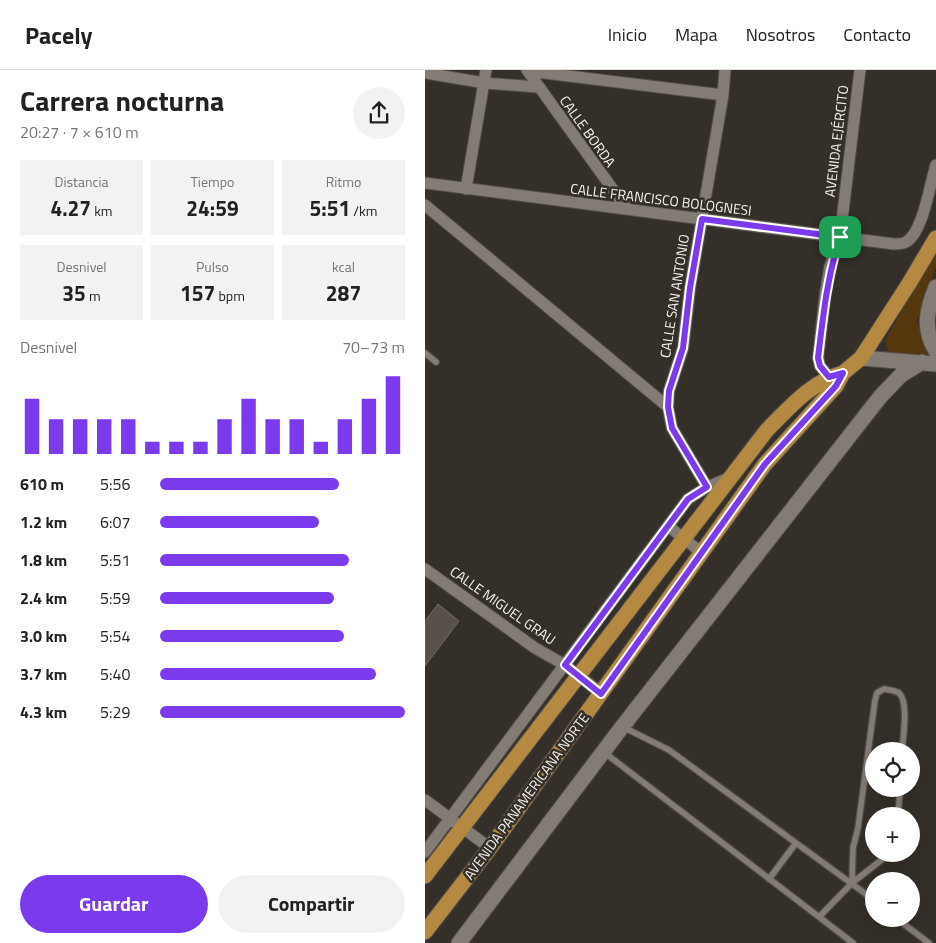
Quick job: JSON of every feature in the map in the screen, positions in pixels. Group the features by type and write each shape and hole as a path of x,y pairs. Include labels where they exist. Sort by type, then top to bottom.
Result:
{"main road":[{"name":"AVENIDA PANAMERICANA NORTE","path":"425,932 490,848 765,464 836,379 861,358 936,238"},
{"name":"AVENIDA PANAMERICANA NORTE","path":"425,876 456,823 579,677 767,430 801,395 836,379"}],"street":[{"path":"466,189 486,70"},
{"name":"CALLE SAN ANTONIO","path":"707,487 672,428 668,407 669,391 683,348 690,288 723,95 725,70"},
{"name":"AVENIDA EJÉRCITO","path":"836,379 820,366 818,358 830,266 840,237 860,70"},
{"path":"527,71 723,95"},
{"name":"CALLE BORDA","path":"527,71 627,210"},
{"path":"425,73 485,84 537,87"},
{"name":"CALLE FRANCISCO BOLOGNESI","path":"425,183 894,244 905,243 911,238 924,215 936,165"},
{"path":"425,204 668,407"},
{"path":"936,287 926,322 930,341 936,350"},
{"path":"861,358 929,363"},
{"path":"459,943 622,727 880,397 901,375 929,363"},
{"path":"425,852 456,823 565,665 688,499 707,487 731,477"},
{"path":"668,526 702,553"},
{"name":"CALLE MIGUEL GRAU","path":"425,569 535,648 565,665 601,694"},
{"path":"425,800 490,848"}],"lane":[{"path":"425,353 436,362"},
{"path":"869,742 875,700 877,693 884,689 898,692 903,698 905,708 903,742"},
{"path":"622,727 669,750 865,893"},
{"path":"603,752 853,943"},
{"path":"852,883 853,848 858,828 865,775"},
{"path":"769,879 796,843"},
{"path":"819,917 852,883 879,862"},
{"path":"908,927 929,943"}],"shaded area":[{"path":"936,250 936,266 917,320 922,338 934,358 890,356 885,341"}],"building":[{"path":"438,604 459,621 425,666 425,621"}],"route":[{"path":"702,219 840,237 830,266 818,358 820,366 829,377 843,373 836,386 765,464 601,694 565,665 688,499 707,487 672,428 668,407 669,391 683,348 690,288 702,219"}]}
